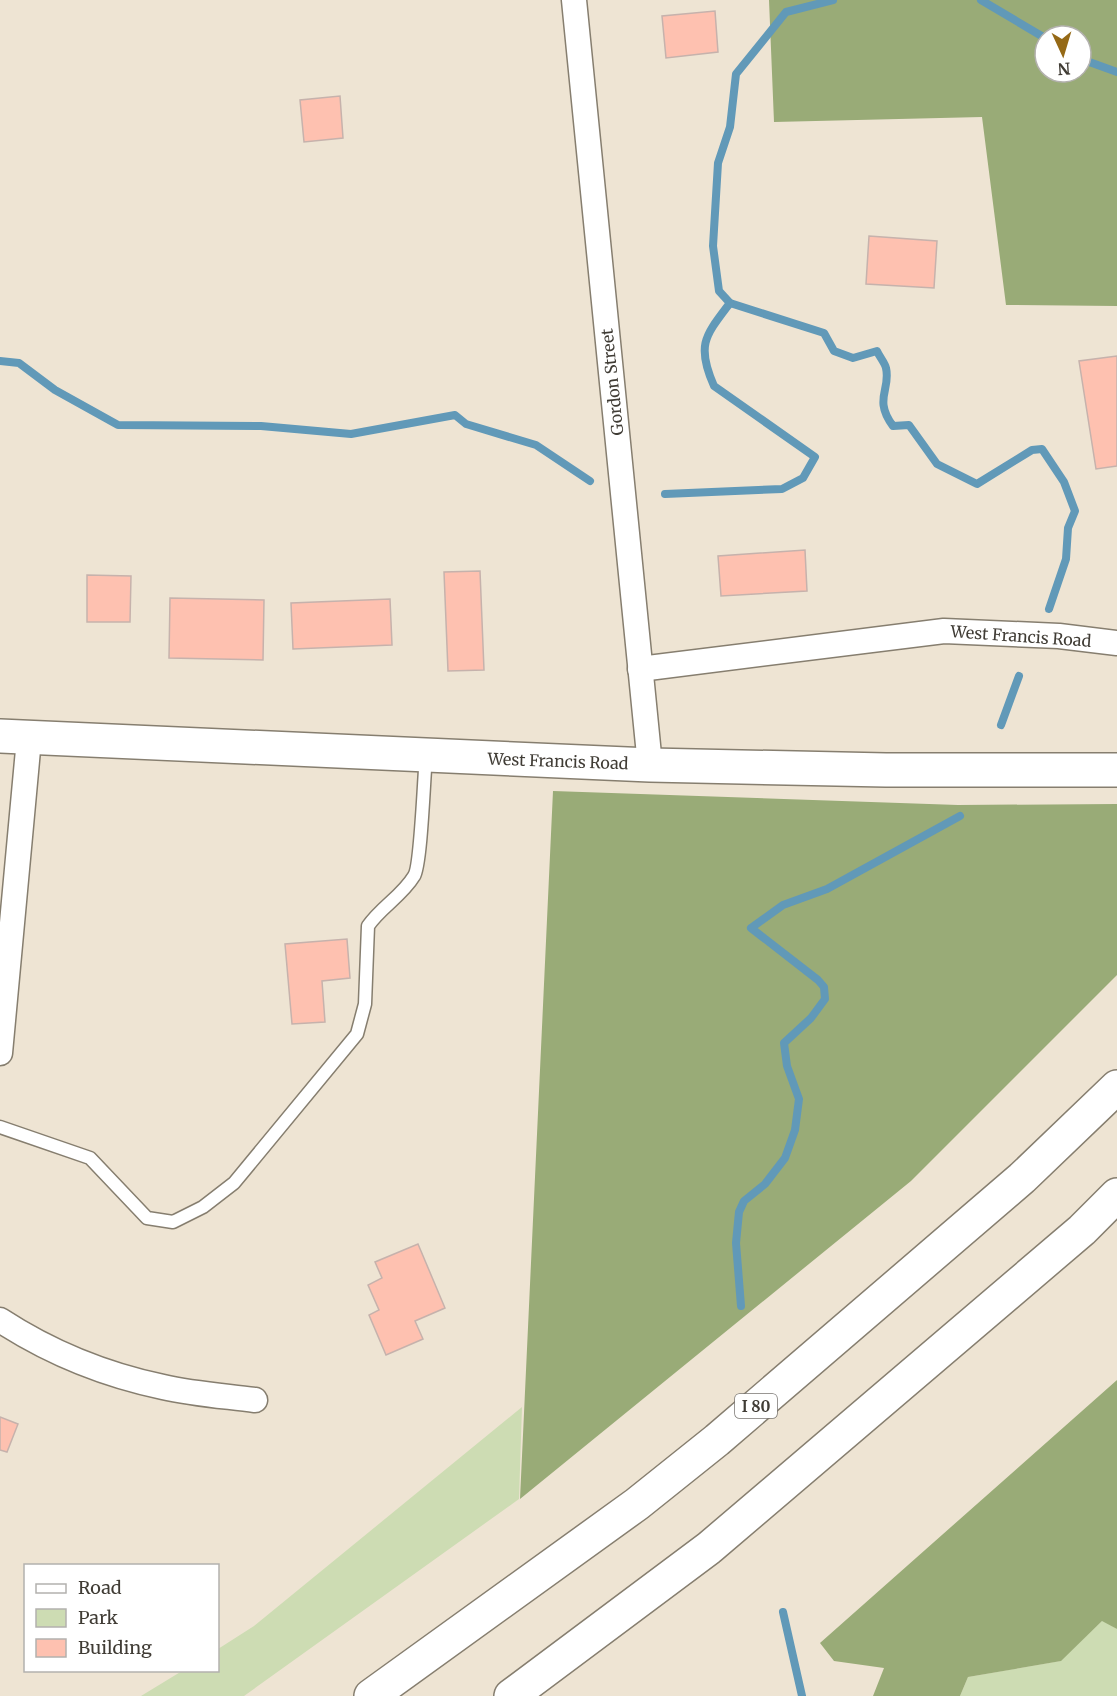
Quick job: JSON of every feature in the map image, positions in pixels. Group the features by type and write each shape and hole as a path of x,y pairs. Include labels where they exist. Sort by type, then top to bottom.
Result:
{"main road":[{"name":"West Francis Road","path":"14,738 650,765 886,770 1117,770"},
{"name":"I 80","path":"371,1696 628,1510 717,1440 1022,1178 1117,1087"},
{"path":"511,1696 709,1548 1082,1230 1117,1195"}],"street":[{"name":"Gordon Street","path":"574,0 650,765"},
{"name":"West Francis Road","path":"640,669 944,631 1059,636 1117,643"},
{"path":"0,1053 14,738"},
{"path":"0,1320 54,1350 100,1370 164,1388 255,1400"}],"lane":[{"path":"0,1127 90,1158 147,1218 173,1222 203,1207 234,1184 357,1034 365,1004 368,926 374,916 402,892 416,873 426,756"}],"green space":[{"path":"769,0 1117,0 1117,306 1006,305 982,117 774,122"},
{"path":"553,791 958,805 1117,804 1117,975 911,1181 520,1499"},
{"path":"1117,1380 1117,1629 1102,1621 1061,1661 968,1677 960,1696 873,1696 884,1668 834,1661 820,1643"},
{"path":"522,1407 519,1499 244,1696 141,1696 180,1672 219,1672 219,1648 254,1626"},
{"path":"1103,1620 1117,1629 1117,1696 960,1696 968,1677 1060,1661"}],"building":[{"path":"715,11 718,52 666,58 662,16"},
{"path":"340,96 343,138 304,142 300,100"},
{"path":"869,236 937,241 934,288 866,284"},
{"path":"1117,356 1117,466 1096,469 1079,361"},
{"path":"805,550 807,591 721,596 718,556"},
{"path":"480,571 484,670 448,671 444,572"},
{"path":"87,575 131,576 130,622 87,622"},
{"path":"170,598 264,600 263,660 169,658"},
{"path":"390,599 392,645 293,649 291,603"},
{"path":"347,939 350,978 322,981 325,1022 292,1024 285,944"},
{"path":"418,1244 445,1308 415,1321 423,1339 386,1355 369,1315 379,1310 368,1285 382,1278 375,1262"},
{"path":"0,1417 18,1424 7,1452 0,1450"}],"waterway":[{"path":"833,0 786,12 736,74 730,127 718,163 713,246 719,291 730,303 824,333 834,351 853,358 877,351 886,368 883,402 887,417 893,426 909,425 937,464 977,484 1032,450 1042,449 1064,482 1075,511 1068,528 1066,559 1049,609"},
{"path":"981,0 1033,31"},
{"path":"1093,63 1117,72"},
{"path":"665,494 782,489 803,478 815,457 714,386 705,360 706,342 714,324 730,303"},
{"path":"0,361 19,363 55,390 118,425 261,426 351,434 455,415 466,424 536,445 590,481"},
{"path":"1001,725 1019,676"},
{"path":"741,1306 736,1243 739,1212 744,1201 765,1184 785,1158 795,1130 799,1099 787,1066 784,1043 811,1018 825,999 824,987 818,980 751,928 783,905 827,889 960,816"},
{"path":"783,1612 802,1696"}]}
